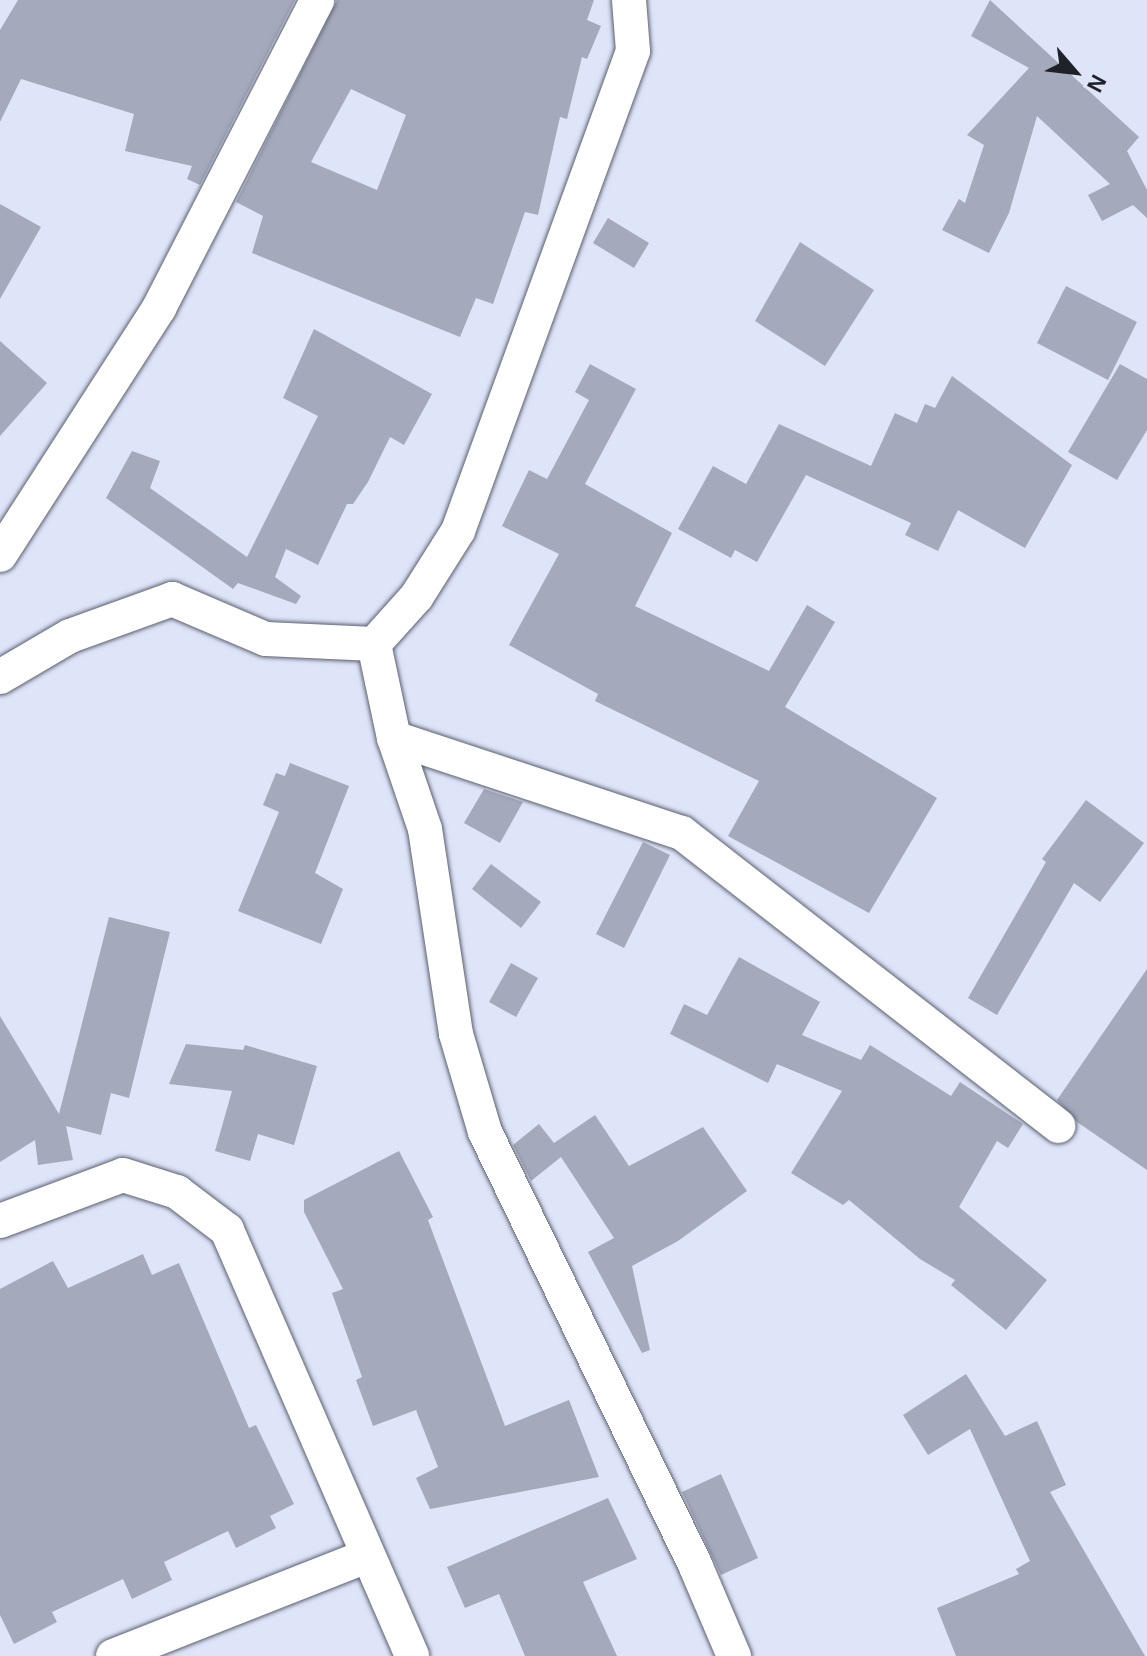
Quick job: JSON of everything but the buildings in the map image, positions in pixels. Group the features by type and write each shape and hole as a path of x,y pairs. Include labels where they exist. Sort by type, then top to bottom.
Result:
{"street":[{"path":"0,555 159,308 317,0"},
{"path":"374,644 417,596 458,531 633,51 629,0"},
{"path":"0,677 70,636 172,599 266,639 374,644"},
{"path":"374,644 394,738 425,829 456,1034 485,1132 696,1567 734,1656"},
{"path":"394,738 682,833 1058,1126"},
{"path":"0,1221 123,1175 177,1192 227,1230 412,1656"},
{"path":"113,1656 367,1556"}]}
